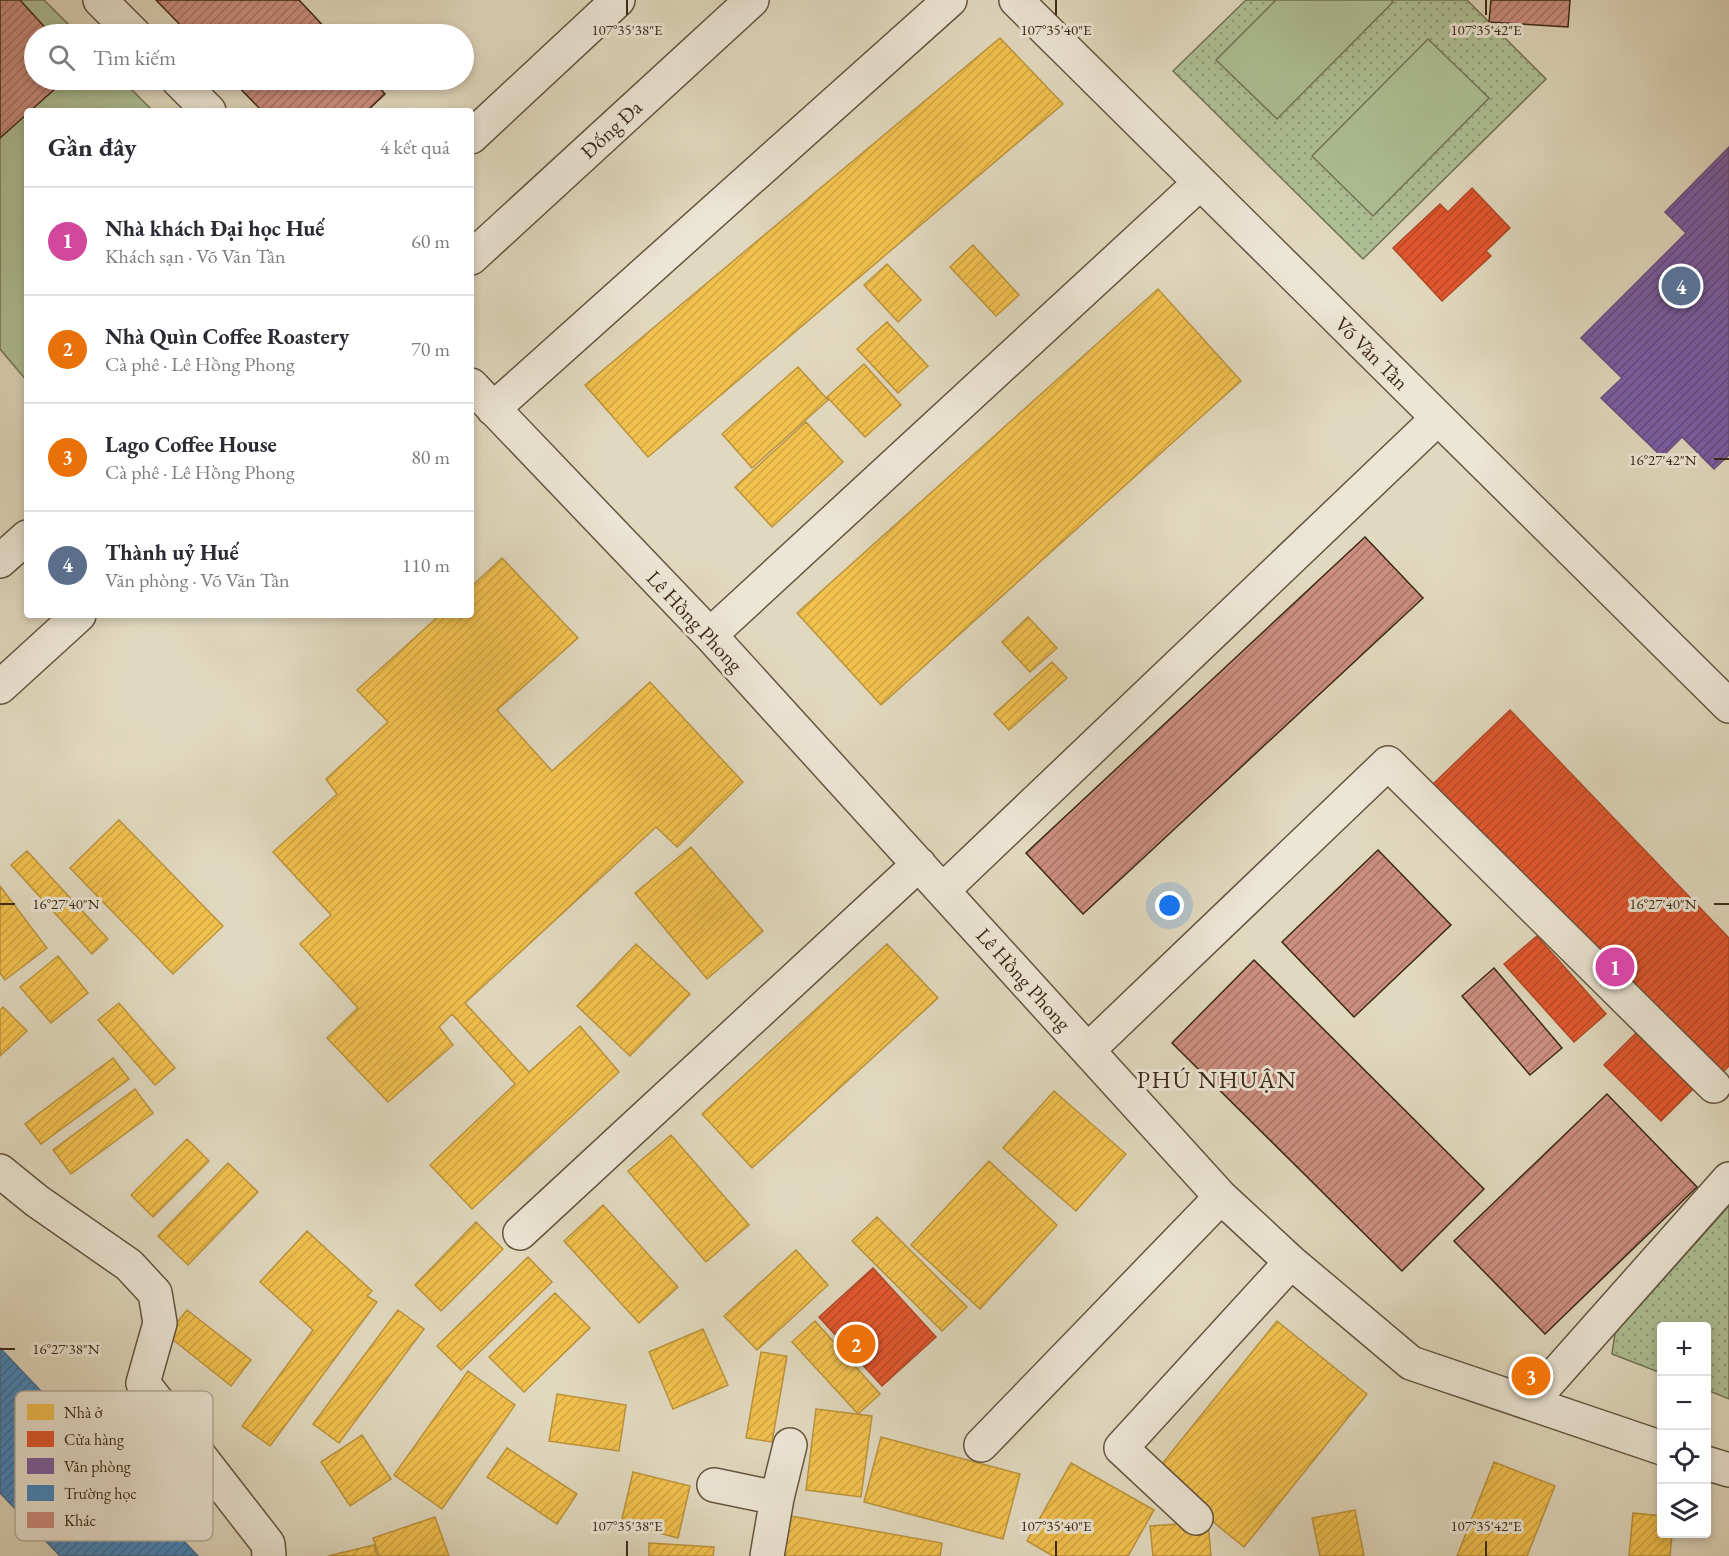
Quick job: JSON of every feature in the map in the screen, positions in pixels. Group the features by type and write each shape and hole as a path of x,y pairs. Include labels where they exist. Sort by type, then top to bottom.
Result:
{"street":[{"path":"100,0 124,24"},
{"path":"474,134 618,0"},
{"name":"Đống Đa","path":"474,255 752,0"},
{"path":"493,409 950,0"},
{"name":"Võ Văn Tần","path":"1016,0 1729,706"},
{"path":"188,90 206,108"},
{"path":"710,635 1200,183"},
{"name":"Lê Hồng Phong","path":"474,388 710,635 1221,1197 1291,1262 1411,1363 1657,1446"},
{"path":"943,890 1438,418"},
{"path":"0,687 76,618"},
{"path":"1088,1050 1388,763 1714,1086"},
{"path":"520,1233 919,864"},
{"path":"0,1171 37,1201 129,1265 155,1293 160,1323 143,1383 149,1391"},
{"path":"1530,1403 1729,1179"},
{"path":"981,1445 1221,1197"},
{"path":"1196,1518 1121,1448 1291,1262"},
{"path":"767,1556 777,1498 790,1445"},
{"path":"1711,1464 1729,1470"},
{"path":"213,1473 268,1544 269,1556"},
{"path":"714,1485 777,1498"}],"green space":[{"path":"0,0 44,0 68,24 24,24 24,90 132,90 150,108 24,108 24,377 0,349"},
{"path":"1246,0 1467,0 1546,79 1363,259 1173,71"},
{"path":"1276,0 1391,0 1393,2 1277,119 1216,60"},
{"path":"1428,39 1489,98 1373,216 1312,156"},
{"path":"1729,1206 1729,1399 1711,1392 1711,1322 1657,1322 1657,1371 1612,1354 1615,1333"}],"building: Nhà ở":[{"path":"1000,38 1063,104 648,457 585,385"},
{"path":"973,245 1019,295 996,316 950,267"},
{"path":"887,264 921,300 898,322 864,285"},
{"path":"1158,289 1241,381 881,705 797,613"},
{"path":"887,322 928,366 898,393 857,349"},
{"path":"864,364 901,405 865,437 827,397"},
{"path":"798,367 828,400 752,468 722,434"},
{"path":"806,422 843,462 772,527 735,487"},
{"path":"502,558 578,638 497,710 552,771 650,682 743,782 677,847 656,827 465,1003 529,1072 580,1026 619,1072 472,1209 430,1165 515,1084 452,1014 439,1027 453,1045 388,1102 327,1038 358,1008 300,944 331,915 273,852 337,794 326,779 388,722 357,690 437,618 474,618 474,584"},
{"path":"1028,617 1057,648 1030,672 1002,642"},
{"path":"1052,662 1067,678 1009,730 994,714"},
{"path":"119,820 223,926 173,974 70,868"},
{"path":"691,847 763,931 707,979 635,893"},
{"path":"27,851 108,939 92,954 11,865"},
{"path":"0,886 47,948 5,980 0,973"},
{"path":"636,944 690,994 630,1056 577,1006"},
{"path":"887,944 938,998 752,1168 702,1114"},
{"path":"58,956 88,993 51,1023 20,987"},
{"path":"119,1003 175,1068 155,1085 98,1020"},
{"path":"3,1007 27,1031 0,1056 0,1010"},
{"path":"113,1058 129,1079 41,1144 25,1124"},
{"path":"135,1089 153,1113 71,1174 53,1150"},
{"path":"1054,1091 1126,1154 1076,1211 1003,1148"},
{"path":"671,1135 749,1225 706,1262 628,1171"},
{"path":"187,1139 209,1161 153,1217 131,1195"},
{"path":"989,1161 1057,1225 980,1309 911,1245"},
{"path":"228,1163 258,1192 188,1265 158,1236"},
{"path":"603,1205 678,1287 639,1323 564,1241"},
{"path":"877,1217 967,1307 942,1331 852,1241"},
{"path":"476,1222 503,1249 441,1311 415,1285"},
{"path":"307,1231 372,1291 367,1296 377,1302 270,1446 242,1426 313,1330 260,1282"},
{"path":"796,1250 828,1285 757,1350 724,1316"},
{"path":"528,1257 552,1282 461,1370 437,1346"},
{"path":"555,1293 590,1328 524,1392 489,1357"},
{"path":"187,1310 251,1360 231,1386 167,1335"},
{"path":"398,1310 424,1329 339,1443 313,1424"},
{"path":"815,1321 880,1394 858,1414 792,1342"},
{"path":"1277,1321 1367,1394 1244,1547 1154,1474"},
{"path":"703,1329 728,1385 673,1409 649,1352"},
{"path":"761,1352 787,1356 772,1442 746,1438"},
{"path":"468,1371 515,1405 442,1509 394,1475"},
{"path":"557,1394 626,1405 619,1451 549,1441"},
{"path":"816,1409 872,1416 861,1497 806,1490"},
{"path":"362,1435 391,1479 350,1506 321,1462"},
{"path":"881,1437 1020,1474 1003,1539 864,1502"},
{"path":"507,1448 577,1494 557,1524 487,1477"},
{"path":"1494,1462 1555,1486 1527,1556 1457,1556"},
{"path":"1071,1463 1154,1510 1128,1556 1053,1556 1027,1541"},
{"path":"633,1472 690,1486 678,1538 621,1523"},
{"path":"1355,1510 1364,1556 1320,1556 1312,1518"},
{"path":"1633,1513 1657,1515 1657,1538 1672,1538 1670,1556 1629,1556"},
{"path":"785,1515 942,1543 940,1556 777,1556"},
{"path":"435,1517 449,1556 379,1556 373,1538"},
{"path":"1208,1522 1211,1556 1153,1556 1150,1526"},
{"path":"649,1543 714,1547 713,1556 649,1556"},
{"path":"374,1545 377,1556 328,1556"}],"building: Cửa hàng":[{"path":"1472,188 1510,228 1486,251 1491,256 1442,301 1393,248 1440,204 1448,212"},
{"path":"1510,710 1729,938 1729,1066 1715,1080 1432,785"},
{"path":"1537,936 1606,1014 1574,1042 1504,964"},
{"path":"1636,1033 1693,1089 1661,1121 1604,1065"},
{"path":"873,1268 936,1337 882,1386 819,1317"}],"building: Văn phòng":[{"path":"1729,147 1729,455 1714,469 1682,437 1662,457 1601,398 1622,378 1581,338 1686,233 1665,212"}],"building: Trường học":[{"path":"0,1348 41,1391 15,1391 15,1509 0,1493"},
{"path":"46,1541 184,1541 198,1556 60,1556"}],"building: Khác":[{"path":"0,0 20,0 42,24 24,24 24,90 54,90 33,108 24,108 24,117 0,138"},
{"path":"156,0 299,0 322,24 179,24"},
{"path":"1491,0 1570,0 1568,27 1489,22"},
{"path":"242,90 381,90 385,94 370,108 259,108"},
{"path":"1365,537 1423,598 1083,914 1026,853"},
{"path":"1378,850 1451,925 1354,1017 1282,942"},
{"path":"1254,960 1484,1189 1402,1271 1172,1043"},
{"path":"1494,968 1562,1048 1530,1075 1462,996"},
{"path":"1607,1094 1697,1187 1545,1334 1454,1241"}],"place":[{"name":"Thành uỷ Huế","path":"1681,286"},
{"name":"Nhà khách Đại học Huế","path":"1615,967"},
{"name":"Nhà Quìn Coffee Roastery","path":"856,1344"},
{"name":"Lago Coffee House","path":"1531,1376"}],"district":[{"name":"PHÚ NHUẬN","path":"1217,1079"}]}
